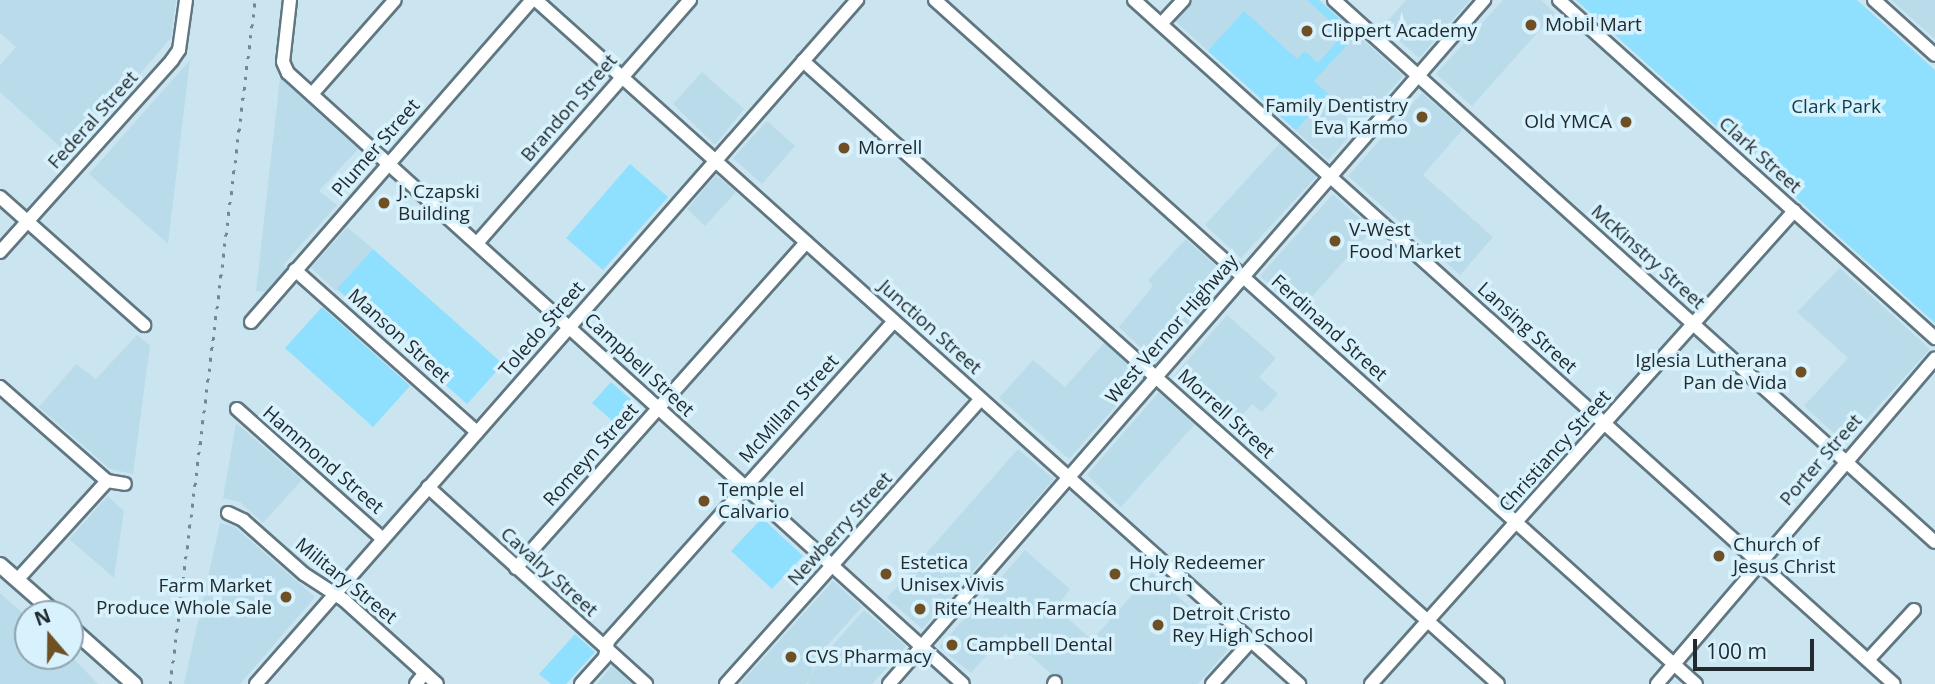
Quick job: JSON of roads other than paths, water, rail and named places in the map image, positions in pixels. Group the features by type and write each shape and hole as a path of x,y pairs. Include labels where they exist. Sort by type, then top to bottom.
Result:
{"main road":[{"path":"0,565 40,600"},
{"path":"84,639 134,684"}],"street":[{"name":"Federal Street","path":"0,252 172,61 179,50 186,0"},
{"name":"Campbell Street","path":"290,0 284,62 288,73 478,242 657,409 963,684"},
{"path":"312,94 395,0"},
{"name":"Junction Street","path":"534,0 1299,684"},
{"name":"Plumer Street","path":"251,322 534,0"},
{"name":"Brandon Street","path":"478,242 690,0"},
{"name":"Toledo Street","path":"256,684 857,0"},
{"name":"Ferdinand Street","path":"935,0 1696,684"},
{"name":"Lansing Street","path":"1134,0 1894,684"},
{"path":"1161,24 1183,0"},
{"name":"McKinstry Street","path":"1334,0 1935,542"},
{"name":"West Vernor Highway","path":"889,684 1485,0"},
{"name":"Clark Street","path":"1559,0 1935,338"},
{"path":"1874,0 1935,55"},
{"name":"Morrell Street","path":"803,61 1498,684"},
{"path":"0,197 144,325"},
{"name":"Christiancy Street","path":"1371,684 1794,212"},
{"name":"Romeyn Street","path":"516,568 807,242"},
{"name":"Manson Street","path":"295,270 477,432"},
{"name":"McMillan Street","path":"581,684 606,649 609,640 894,321"},
{"name":"Porter Street","path":"1657,684 1845,460 1935,359"},
{"path":"0,387 107,481 125,484"},
{"name":"Newberry Street","path":"726,684 981,399"},
{"name":"Hammond Street","path":"237,410 383,539"},
{"path":"17,580 107,481"},
{"name":"Cavalry Street","path":"428,487 646,684"},
{"name":"Military Street","path":"228,513 243,520 438,684"},
{"path":"1868,660 1914,610"},
{"path":"1212,684 1251,641"},
{"path":"416,684 425,673"}],"railway":[{"path":"170,684 255,0"}],"place":[{"name":"Mobil Mart","path":"1531,25"},
{"name":"Clippert Academy","path":"1307,31"},
{"name":"Family Dentistry Eva Karmo","path":"1422,117"},
{"name":"Old YMCA","path":"1626,122"},
{"name":"Morrell","path":"844,148"},
{"name":"J. Czapski Building","path":"384,203"},
{"name":"V-West Food Market","path":"1335,241"},
{"name":"Iglesia Lutherana Pan de Vida","path":"1801,372"},
{"name":"Temple el Calvario","path":"704,501"},
{"name":"Church of Jesus Christ","path":"1719,556"},
{"name":"Estetica Unisex Vivis","path":"886,574"},
{"name":"Holy Redeemer Church","path":"1115,574"},
{"name":"Farm Market Produce Whole Sale","path":"286,597"},
{"name":"Rite Health Farmacía","path":"920,609"},
{"name":"Detroit Cristo Rey High School","path":"1158,625"},
{"name":"Campbell Dental","path":"952,645"},
{"name":"CVS Pharmacy","path":"791,657"}],"park label":[{"name":"Clark Park","path":"1836,107"}]}
